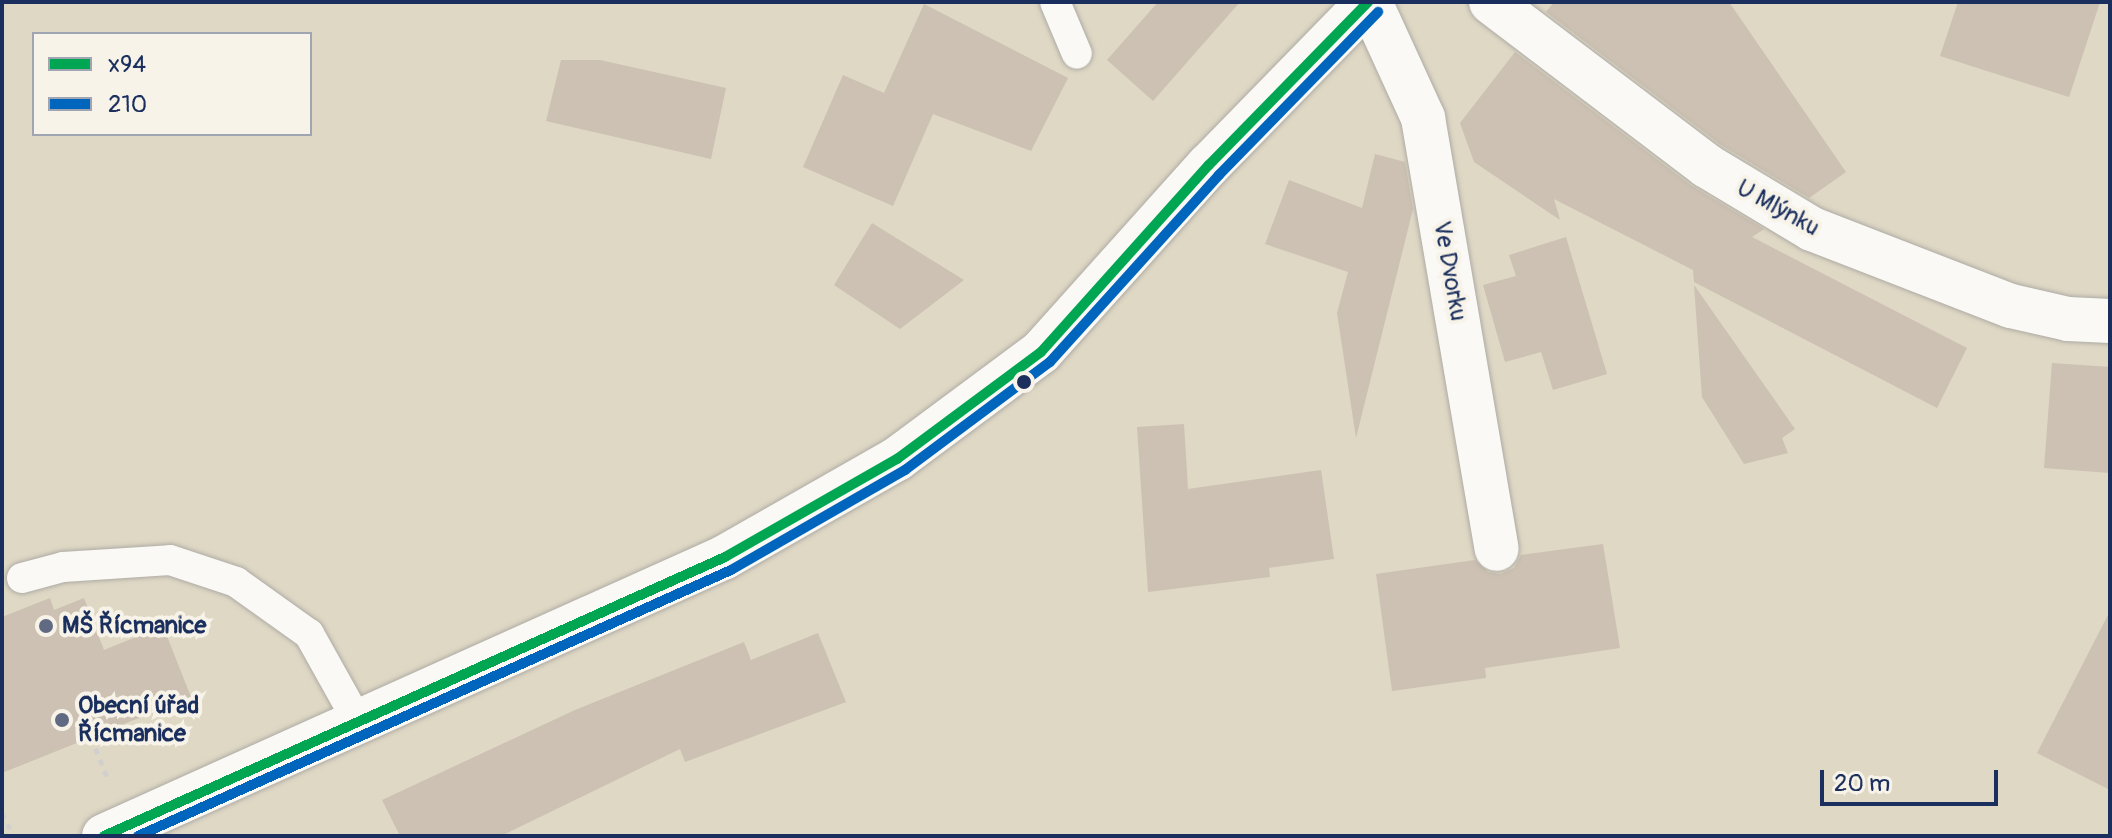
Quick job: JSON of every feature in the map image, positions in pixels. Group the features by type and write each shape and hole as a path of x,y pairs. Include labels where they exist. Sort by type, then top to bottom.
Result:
{"main road":[{"path":"104,836 725,557 897,459 1041,352 1209,165 1369,2"},
{"name":"Ve Dvorku","path":"1369,2 1423,118 1497,549"},
{"name":"U Mlýnku","path":"1491,2 1707,166 1812,229 2011,306 2068,319 2110,321"}],"lane":[{"path":"1055,2 1077,54"},
{"path":"22,578 63,567 170,560 236,582 309,634 357,720"}],"path":[{"path":"91,737 107,775"},
{"path":"2,813 13,836"}],"building":[{"path":"1158,2 1240,2 1153,101 1107,60"},
{"path":"1554,2 1729,2 1846,172 1809,198 1721,145 1546,12"},
{"path":"1958,2 2100,2 2069,97 1940,56"},
{"path":"924,4 1068,78 1031,151 933,114 893,206 803,167 843,75 884,93"},
{"path":"1515,52 1692,186 1764,229 1752,237 1967,348 1937,408 1694,282 1693,270 1554,199 1560,220 1474,162 1460,123"},
{"path":"561,60 600,60 726,88 711,159 546,121"},
{"path":"1375,154 1405,162 1413,209 1356,438 1337,313 1348,272 1265,244 1289,180 1362,208"},
{"path":"872,223 964,280 900,329 834,285"},
{"path":"1566,237 1607,374 1553,390 1541,352 1505,362 1483,285 1516,276 1509,255"},
{"path":"1694,285 1795,429 1782,438 1788,453 1744,464 1702,397"},
{"path":"2052,363 2110,367 2110,473 2044,468"},
{"path":"1184,424 1188,489 1321,470 1334,559 1269,568 1270,577 1148,592 1137,427"},
{"path":"1603,544 1620,648 1485,668 1486,678 1392,691 1376,574 1475,560 1488,572 1500,574 1514,568 1521,555"},
{"path":"50,598 54,610 84,598 104,650 163,626 191,697 2,773 2,617"},
{"path":"2110,611 2110,790 2037,753"},
{"path":"818,633 846,702 685,762 680,749 501,836 400,836 382,800 575,710 744,642 751,660"}],"transit line":[{"name":"x94","path":"104,836 725,557 897,459 1041,352 1209,165 1368,2"},
{"name":"210","path":"138,836 731,570 905,470 1050,362 1219,175 1378,12"}],"place":[{"name":"MŠ Řícmanice","path":"46,626"},
{"name":"Obecní úřad Řícmanice","path":"62,720"}]}
